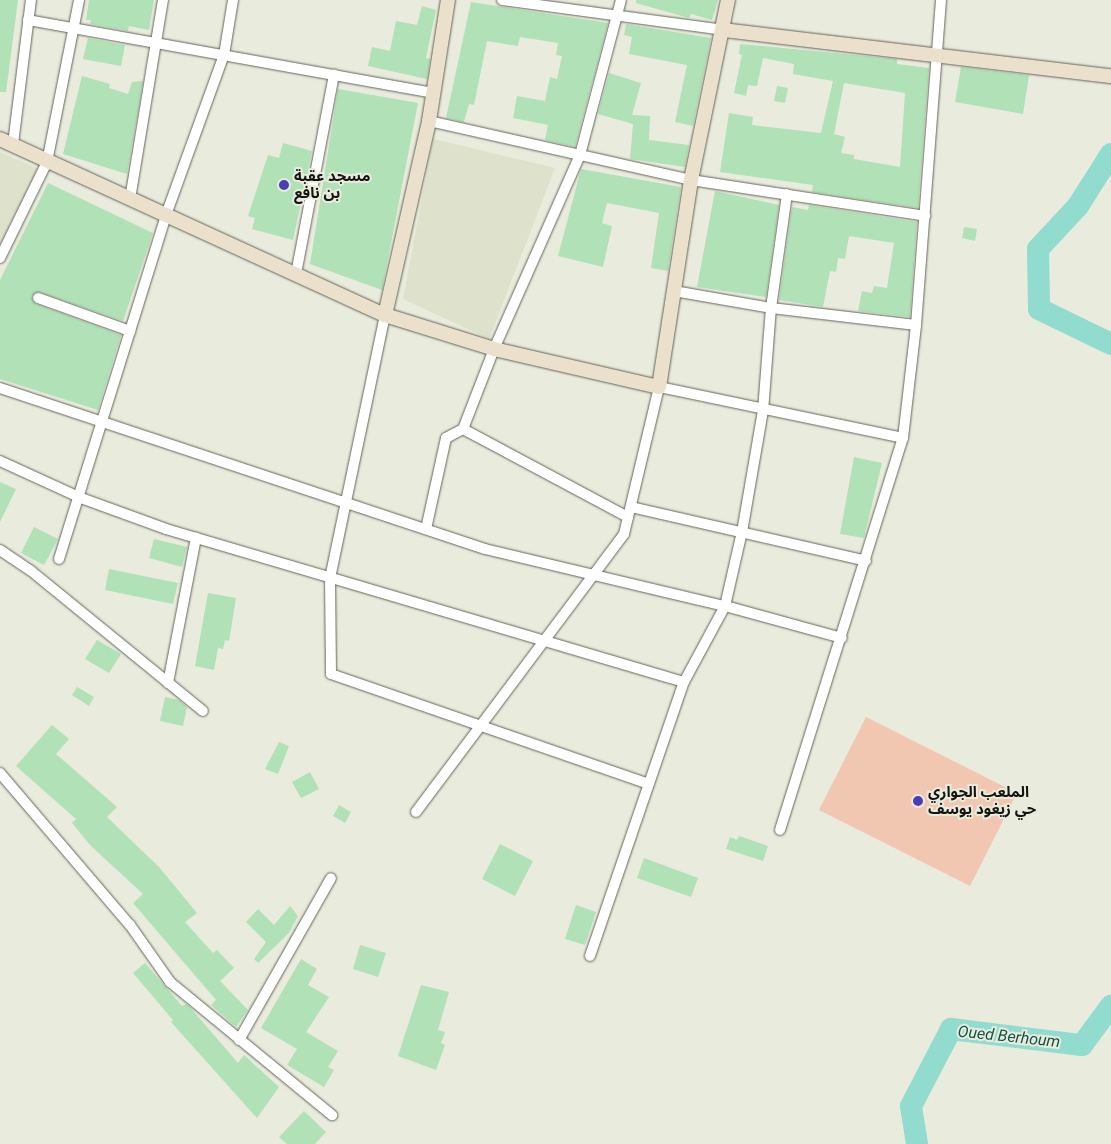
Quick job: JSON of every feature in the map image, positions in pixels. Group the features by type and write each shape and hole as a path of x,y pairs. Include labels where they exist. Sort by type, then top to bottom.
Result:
{"street":[{"path":"31,0 6,142 385,315 494,349 763,411 903,438"},
{"path":"0,258 47,162 79,0"},
{"path":"130,199 163,0"},
{"path":"59,559 80,498 166,215 224,55 233,0"},
{"path":"448,0 429,121 385,315 330,578 331,674 649,784"},
{"path":"502,0 723,30 938,53 1110,76"},
{"path":"426,529 446,438 463,429 494,349 580,155 621,0"},
{"path":"416,812 624,534 659,387 691,180 728,0"},
{"path":"780,830 842,638 903,438 916,325 941,0"},
{"path":"28,20 433,93"},
{"path":"296,274 334,75"},
{"path":"429,121 691,180 925,216"},
{"path":"590,956 684,682 725,606 742,532 763,411 770,308 787,194"},
{"path":"674,291 770,308 916,325"},
{"path":"38,298 130,332"},
{"path":"0,388 103,420 485,549 725,606 842,638"},
{"path":"463,429 630,512 742,532 866,561"},
{"path":"0,462 80,498 196,538 684,682"},
{"path":"168,683 196,538"},
{"path":"0,550 30,570 203,711"},
{"path":"0,773 130,925 170,982 332,1115"},
{"path":"239,1040 331,878"}],"shaded area":[{"path":"433,139 555,168 489,339 403,299"},
{"path":"0,152 38,169 0,244"},
{"name":"الملعب الجواري حي زيغود يوسف","path":"866,717 1017,793 970,886 819,810"}],"building":[{"path":"0,0 18,0 6,92 0,92"},
{"path":"89,0 154,0 149,30 129,26 128,31 90,24 91,20 86,20"},
{"path":"636,0 718,0 712,20 691,14 689,18 636,3"},
{"path":"471,2 608,23 575,147 545,140 548,125 513,118 517,96 545,101 550,77 557,79 562,56 556,55 558,43 520,37 518,46 487,41 474,105 469,104 464,122 446,118"},
{"path":"422,6 436,10 426,58 430,59 427,79 368,66 372,47 390,51 396,21 417,25"},
{"path":"626,24 711,38 693,126 675,122 687,65 629,54 632,37 624,35"},
{"path":"88,38 125,45 121,66 83,59"},
{"path":"740,44 897,59 897,64 929,68 918,208 812,192 813,185 720,172 729,113 753,117 752,125 821,133 833,81 793,74 794,64 763,58 757,86 748,85 746,96 734,93 742,55 739,54","holes":["844,83 905,93 900,167 854,159 854,155 841,153 845,137 834,134"]},
{"path":"961,67 1029,75 1023,114 955,102"},
{"path":"609,73 641,83 632,115 650,116 649,140 689,145 685,167 630,159 633,124 598,114"},
{"path":"82,76 110,84 109,88 128,94 132,82 143,81 127,174 63,154"},
{"path":"777,86 788,88 785,103 774,101"},
{"path":"338,89 418,103 382,290 310,264"},
{"name":"مسجد عقبة بن نافع","path":"283,143 312,151 293,240 252,229 255,218 248,216 268,155 279,158"},
{"path":"581,169 681,187 668,271 651,268 659,213 607,203 602,223 612,226 603,267 558,256"},
{"path":"48,183 153,233 123,321 40,292 31,296 36,304 121,335 98,410 0,379 0,280"},
{"path":"715,191 779,205 766,297 697,287"},
{"path":"809,205 917,222 910,317 858,311 862,291 872,293 874,286 887,288 894,243 849,236 845,259 838,258 836,272 830,271 823,307 779,300 792,207 808,210"},
{"path":"964,227 977,229 975,241 962,238"},
{"path":"854,457 882,463 864,538 840,534"},
{"path":"0,482 16,489 0,522"},
{"path":"34,527 58,539 44,565 21,553"},
{"path":"154,539 187,547 182,567 149,558"},
{"path":"109,569 178,583 173,604 105,590"},
{"path":"208,593 236,598 229,641 225,640 223,649 218,648 214,670 195,666"},
{"path":"97,640 121,654 109,673 85,659"},
{"path":"77,687 94,697 89,706 72,695"},
{"path":"165,697 179,700 187,707 183,726 160,721"},
{"path":"52,725 69,739 56,754 117,807 107,817 159,867 197,913 185,922 213,953 217,950 234,968 220,981 248,1010 236,1027 211,1005 216,1000 133,903 143,894 91,846 72,823 76,819 16,766"},
{"path":"279,742 289,746 278,774 265,769"},
{"path":"310,772 319,789 301,798 292,782"},
{"path":"339,805 351,812 345,823 333,816"},
{"path":"739,836 768,846 763,861 726,849 730,837 737,840"},
{"path":"500,844 533,861 515,896 482,879"},
{"path":"644,858 698,878 691,897 637,878"},
{"path":"576,905 596,912 585,945 565,939"},
{"path":"290,906 298,916 289,933 258,963 254,959 266,942 246,922 258,909 274,925"},
{"path":"360,945 386,953 378,977 353,969"},
{"path":"301,959 317,969 308,985 329,997 306,1032 338,1051 328,1067 334,1070 324,1087 287,1065 297,1049 261,1028"},
{"path":"145,963 182,1006 185,1004 189,1006 238,1063 244,1055 279,1087 257,1118 171,1022 173,1020 133,973"},
{"path":"421,985 449,992 438,1030 445,1032 441,1043 445,1045 436,1070 398,1056"},
{"path":"304,1111 326,1132 315,1144 287,1144 279,1137"}],"waterway":[{"name":"Oued Berhoum","path":"1111,154 1078,206 1038,249 1039,309 1111,344"},
{"name":"Oued Berhoum","path":"917,1144 911,1106 951,1029 1082,1045 1111,1006"}],"place":[{"name":"مسجد عقبة بن نافع","path":"284,185"},
{"name":"الملعب الجواري حي زيغود يوسف","path":"918,801"}]}
